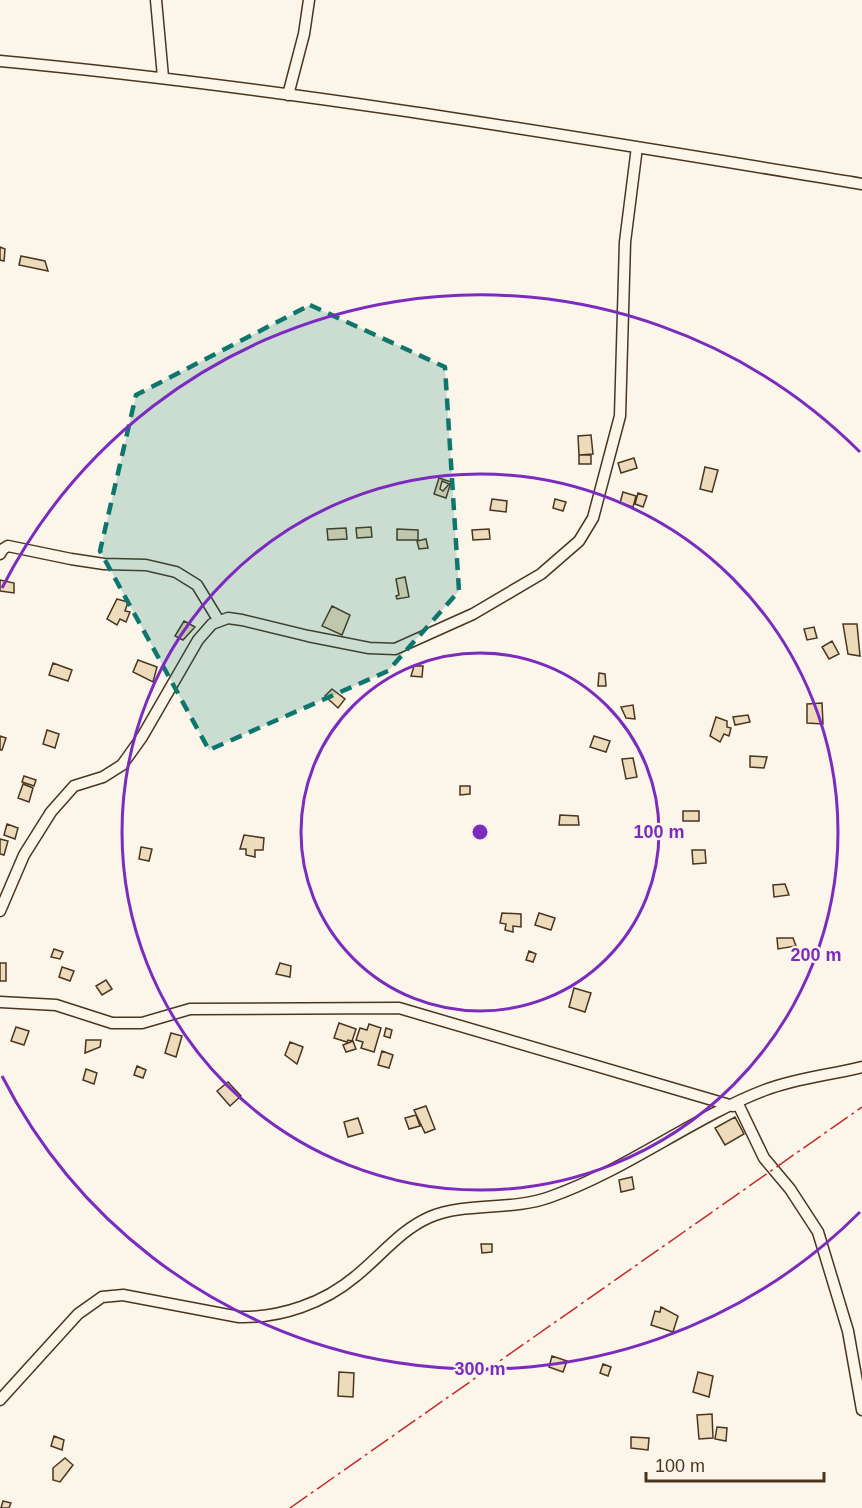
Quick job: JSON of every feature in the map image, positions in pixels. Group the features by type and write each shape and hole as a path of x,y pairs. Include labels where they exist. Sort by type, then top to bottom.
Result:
{"street":[{"path":"156,0 163,77"},
{"path":"288,95 304,34 309,0"},
{"path":"0,61 163,77 637,147 862,184"},
{"path":"0,911 24,855 51,812 74,786 103,777 122,765 142,737 206,629 219,621 242,620 369,648 395,649 474,614 541,574 579,541 593,518 620,416 625,242 637,147"},
{"path":"0,554 9,546 104,564 161,567 189,578 207,599 219,621"},
{"path":"0,1002 56,1005 98,1020 129,1024 162,1018 190,1009 399,1008 735,1105 764,1158 790,1189 818,1232 848,1331 862,1410"},
{"path":"0,1400 78,1314 102,1296 123,1294 207,1313 239,1317 257,1317 295,1309 346,1283 400,1236 430,1217 447,1211 526,1204 550,1198 774,1087 862,1066"}],"highlighted area":[{"path":"310,305 445,367 459,591 388,671 209,750 100,551 136,395"}],"building":[{"path":"0,247 5,249 4,261 0,260"},
{"path":"21,256 45,261 48,271 19,265"},
{"path":"591,435 593,454 579,455 578,436"},
{"path":"579,455 591,455 591,464 579,464"},
{"path":"634,458 637,468 621,473 618,463"},
{"path":"705,467 718,470 712,492 700,489"},
{"path":"439,478 451,482 446,498 434,494","holes":["442,481 449,484 443,491 440,489"]},
{"path":"623,492 636,496 633,507 620,503"},
{"path":"638,493 647,496 643,507 635,504"},
{"path":"492,499 507,501 506,512 490,510"},
{"path":"555,499 566,502 563,511 553,508"},
{"path":"371,527 372,537 357,538 356,528"},
{"path":"346,528 347,539 328,540 327,529"},
{"path":"397,529 418,530 418,540 397,540"},
{"path":"489,529 490,539 473,540 472,530"},
{"path":"426,539 428,548 419,549 417,541"},
{"path":"405,577 409,597 397,599 396,596 399,595 396,579"},
{"path":"0,580 14,583 14,593 0,591"},
{"path":"117,599 128,602 125,611 130,612 126,622 120,619 117,625 107,619"},
{"path":"332,606 350,615 342,635 322,626"},
{"path":"184,621 195,627 183,640 175,636"},
{"path":"843,624 857,624 860,656 848,654"},
{"path":"814,627 817,638 807,640 804,629"},
{"path":"832,641 839,654 829,659 822,647"},
{"path":"138,660 157,667 153,682 133,672"},
{"path":"53,663 72,670 68,681 49,675"},
{"path":"414,666 423,666 422,677 411,676"},
{"path":"599,673 605,674 606,686 598,686"},
{"path":"332,689 345,699 338,708 325,696"},
{"path":"822,703 823,724 807,723 807,704"},
{"path":"633,705 635,719 626,718 621,707"},
{"path":"748,715 750,722 735,725 733,717"},
{"path":"716,717 727,721 727,727 731,728 729,736 724,734 720,742 710,736"},
{"path":"47,730 59,734 55,748 43,744"},
{"path":"0,736 6,738 2,750 0,750"},
{"path":"594,736 610,741 606,752 590,747"},
{"path":"750,756 767,757 764,768 750,767"},
{"path":"633,758 637,777 626,779 622,759"},
{"path":"24,776 36,780 34,786 22,782"},
{"path":"23,784 33,788 29,802 18,798"},
{"path":"460,786 470,786 470,794 460,795"},
{"path":"683,811 699,811 699,821 683,821"},
{"path":"560,815 578,816 579,825 559,825"},
{"path":"7,824 18,828 15,839 4,835"},
{"path":"244,835 264,838 263,850 255,850 255,857 246,855 246,849 240,849"},
{"path":"0,839 8,841 4,855 0,854"},
{"path":"141,847 152,849 149,861 139,859"},
{"path":"692,850 705,850 706,863 693,864"},
{"path":"785,884 789,895 774,897 773,885"},
{"path":"502,913 521,914 521,927 513,926 513,932 505,930 506,924 500,923"},
{"path":"539,913 555,918 551,930 535,925"},
{"path":"777,938 793,938 796,946 778,949"},
{"path":"54,949 63,952 60,959 51,957"},
{"path":"529,951 536,954 533,962 526,960"},
{"path":"0,963 6,963 6,981 0,981"},
{"path":"280,963 291,966 290,977 276,974"},
{"path":"62,967 74,971 70,981 59,977"},
{"path":"106,980 112,989 102,995 96,986"},
{"path":"574,988 591,993 585,1012 569,1007"},
{"path":"339,1023 356,1029 352,1041 347,1042 334,1038"},
{"path":"369,1024 381,1028 374,1052 361,1048 363,1042 356,1040 360,1028 367,1030"},
{"path":"16,1027 29,1031 24,1045 11,1041"},
{"path":"386,1028 392,1030 390,1038 384,1036"},
{"path":"171,1033 182,1036 176,1057 165,1053"},
{"path":"86,1040 101,1040 100,1047 85,1053"},
{"path":"353,1041 356,1049 346,1052 343,1045"},
{"path":"290,1042 303,1047 297,1064 285,1055"},
{"path":"382,1051 393,1055 389,1068 378,1065"},
{"path":"137,1066 146,1070 143,1078 134,1075"},
{"path":"86,1069 97,1073 94,1084 83,1080"},
{"path":"228,1082 241,1096 230,1106 217,1091"},
{"path":"426,1106 435,1129 425,1133 414,1110"},
{"path":"416,1115 420,1126 409,1129 405,1118"},
{"path":"735,1117 744,1134 725,1145 715,1128"},
{"path":"358,1118 363,1133 348,1137 344,1122"},
{"path":"632,1177 634,1189 621,1192 619,1180"},
{"path":"481,1244 492,1244 492,1252 482,1253"},
{"path":"661,1307 678,1316 673,1332 651,1325 655,1311 660,1312"},
{"path":"552,1356 567,1361 563,1372 549,1367"},
{"path":"603,1364 611,1367 608,1376 600,1373"},
{"path":"339,1372 354,1373 353,1397 338,1396"},
{"path":"698,1372 713,1376 709,1397 693,1392"},
{"path":"712,1414 713,1438 699,1439 697,1415"},
{"path":"717,1427 727,1428 726,1441 715,1439"},
{"path":"54,1436 64,1440 62,1450 51,1446"},
{"path":"631,1437 649,1438 648,1450 631,1448"},
{"path":"65,1458 73,1465 60,1482 53,1480 53,1468"},
{"path":"3,1501 11,1503 9,1508 1,1508"}],"power":[{"path":"290,1508 862,1107"}]}
